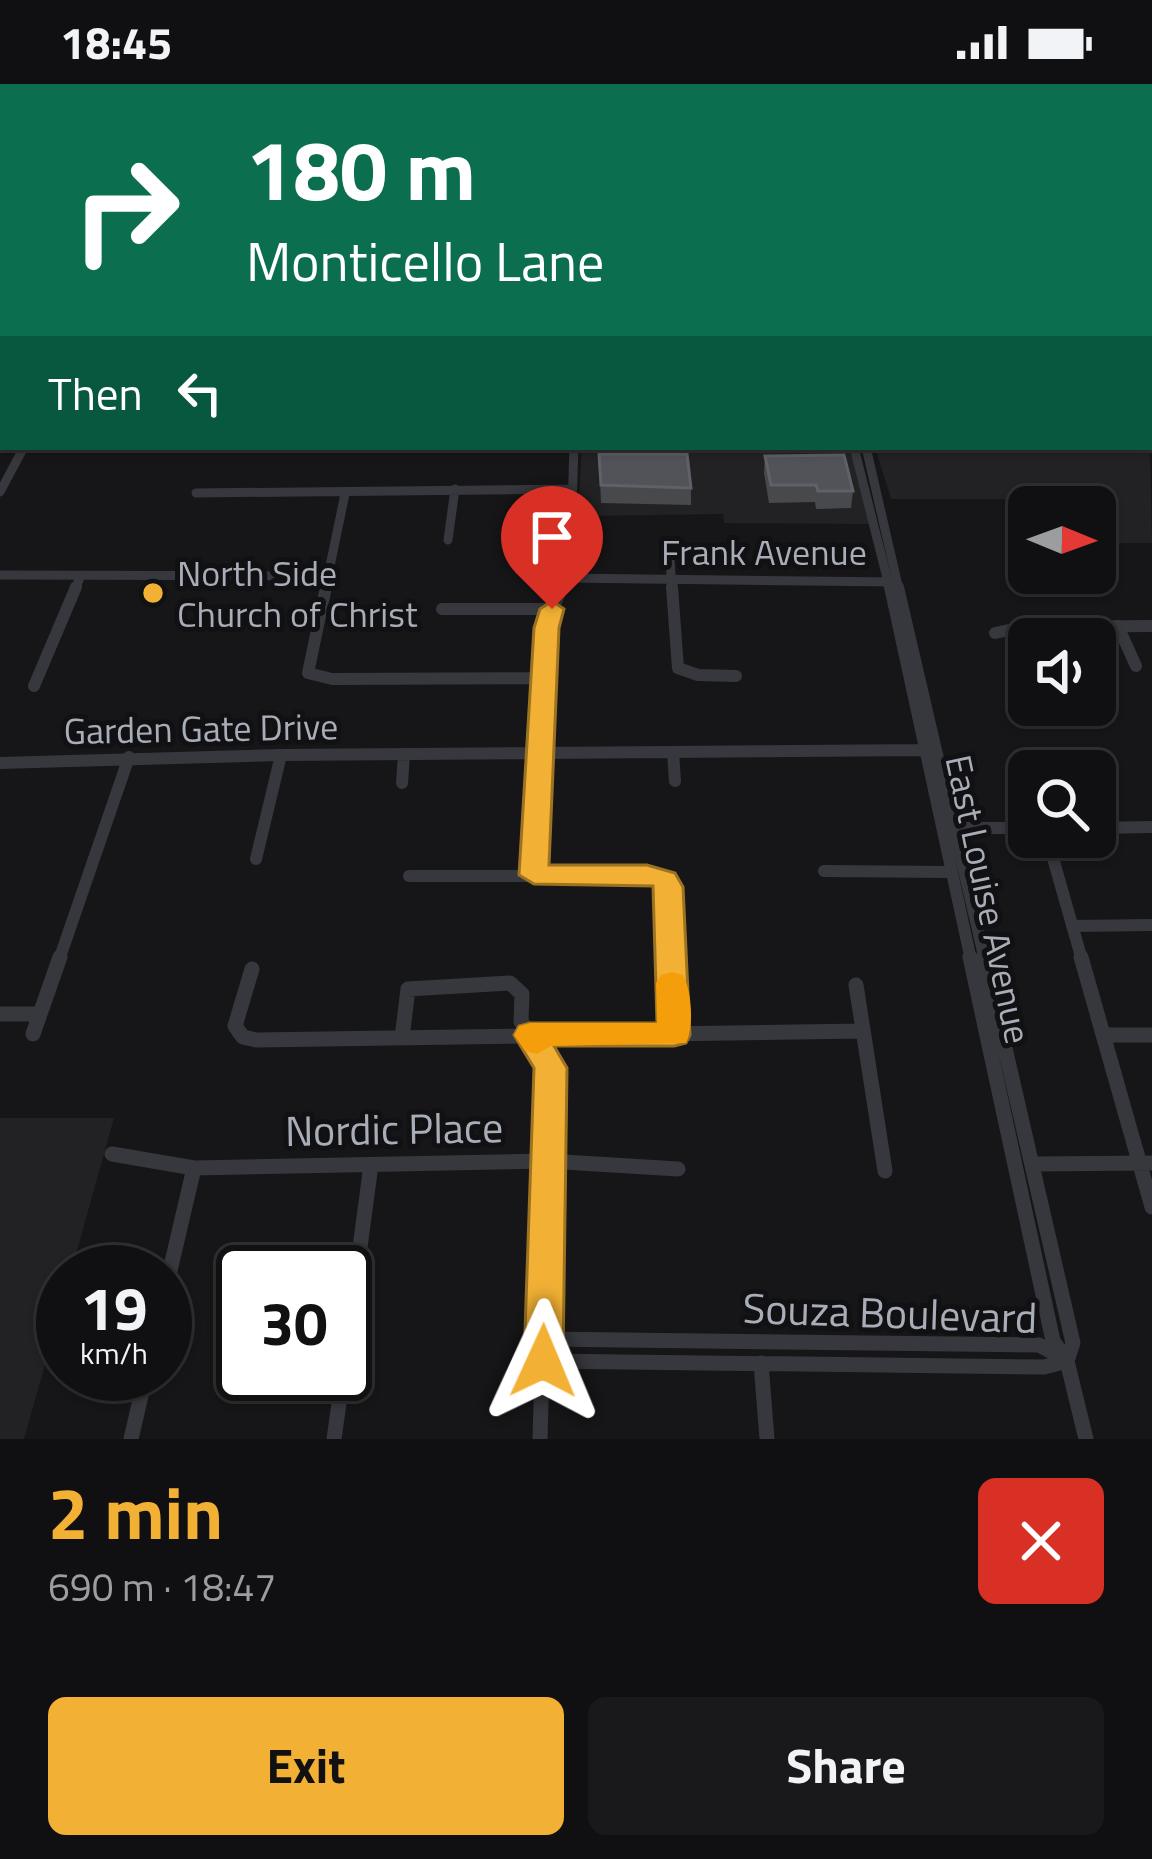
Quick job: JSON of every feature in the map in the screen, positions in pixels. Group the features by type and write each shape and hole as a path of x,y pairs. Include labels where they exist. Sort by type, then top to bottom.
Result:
{"street":[{"path":"0,492 22,450"},
{"path":"534,875 543,678 552,609 566,578 574,450"},
{"name":"East Louise Avenue","path":"855,450 894,582"},
{"name":"East Louise Avenue","path":"867,450 930,750 949,872 1053,1341 1067,1361 1086,1439"},
{"path":"448,540 455,489"},
{"path":"196,493 572,489"},
{"path":"345,494 307,670 312,676 543,678"},
{"path":"669,545 678,668 698,675 736,676"},
{"path":"0,574 326,576"},
{"path":"34,686 81,575"},
{"name":"Frank Avenue","path":"566,578 894,582"},
{"path":"442,609 552,609"},
{"path":"1118,626 1136,667"},
{"path":"995,633 1023,627 1152,626"},
{"name":"East Louise Avenue","path":"930,750 955,828 1073,1343 1067,1361"},
{"name":"Garden Gate Drive","path":"1,767 129,757 280,754 930,750"},
{"path":"673,752 675,781"},
{"path":"256,859 280,754"},
{"path":"402,783 404,754"},
{"path":"32,1034 129,757"},
{"path":"1116,828 1152,827"},
{"path":"955,828 1008,828"},
{"path":"1053,858 1146,1163 1152,1207"},
{"path":"824,871 949,872"},
{"path":"409,876 659,876 668,887 674,1035"},
{"path":"1072,926 1152,925"},
{"path":"252,969 235,1026 243,1037 863,1031"},
{"path":"402,1038 408,989 424,983 516,986 522,994 520,1022 550,1068 540,1439"},
{"path":"856,985 885,1171"},
{"path":"0,1014 40,1014"},
{"path":"1104,1035 1152,1035"},
{"name":"Nordic Place","path":"112,1154 194,1168 548,1161 678,1169"},
{"path":"1032,1164 1146,1163"},
{"path":"360,1245 371,1165"},
{"path":"176,1245 194,1168"},
{"name":"Souza Boulevard","path":"544,1340 1039,1345 1067,1361"},
{"name":"Souza Boulevard","path":"543,1361 1044,1367 1067,1361"},
{"path":"761,1364 767,1439"},
{"path":"131,1439 140,1401"},
{"path":"334,1439 339,1401"}],"shaded area":[{"path":"582,450 853,450 871,524 724,523 723,514 584,516 578,511"},
{"path":"876,450 1150,450 1152,543 1116,543 1116,486 1008,486 1008,499 891,499"},
{"path":"0,1118 114,1118 79,1245 36,1245 36,1397 24,1439 0,1439"}],"building":[{"path":"599,454 687,454 691,488 601,485"},
{"path":"844,455 853,491 771,485 765,456"}],"slow traffic":[{"path":"537,1043 530,1035 674,1035 672,983"}],"place":[{"name":"North Side Church of Christ","path":"153,593"}],"route":[{"path":"543,1361 550,1068 546,1053 530,1035 674,1035 664,880 647,874 534,875 546,628 552,609"}]}
